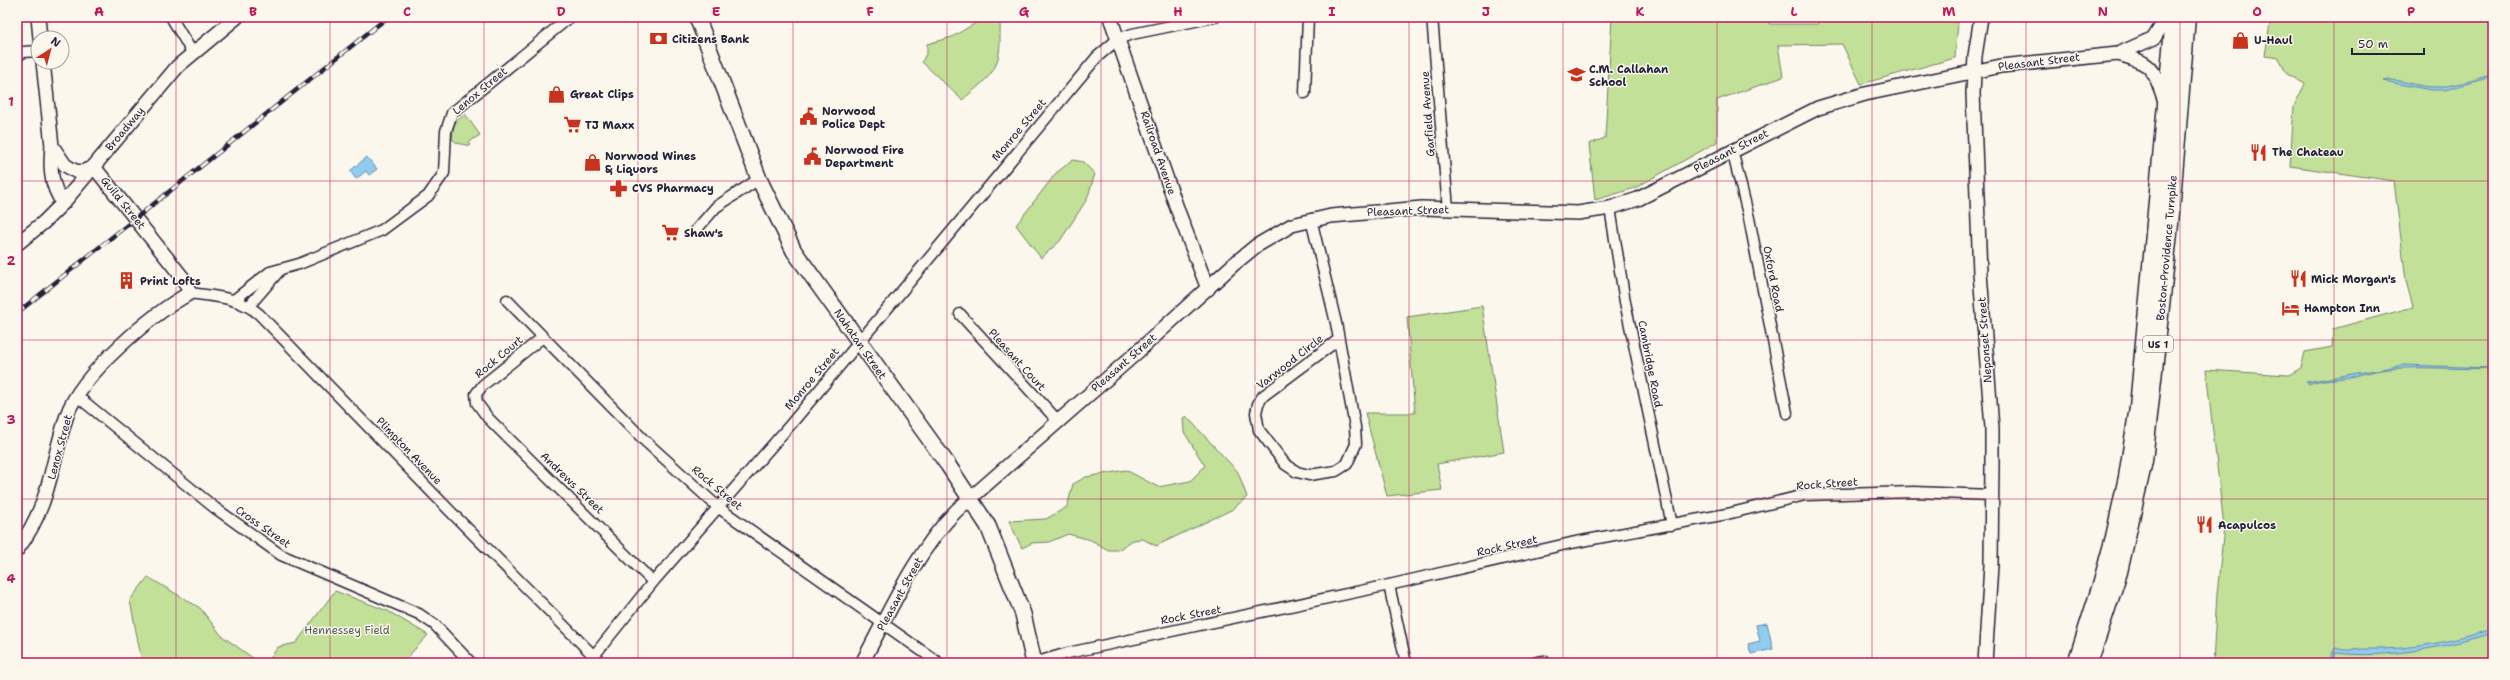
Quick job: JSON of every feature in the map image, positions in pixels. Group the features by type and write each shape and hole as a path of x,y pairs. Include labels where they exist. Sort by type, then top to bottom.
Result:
{"main road":[{"name":"Nahatan Street","path":"697,17 759,179 794,250 970,497 988,526 1009,574 1022,614 1034,663"},
{"name":"Boston-Providence Turnpike","path":"2076,663 2100,588 2127,476 2138,407 2174,17"},
{"name":"Boston-Providence Turnpike","path":"2089,663 2119,572 2147,440 2170,224 2187,17"}],"street":[{"path":"38,17 39,30"},
{"path":"171,17 192,52"},
{"name":"Broadway","path":"17,244 44,222 63,203 178,66 192,52 237,17"},
{"name":"Lenox Street","path":"234,300 262,277 310,260 382,230 428,196 444,173 446,131 452,113 570,17"},
{"name":"Railroad Avenue","path":"1110,17 1178,212 1208,288"},
{"name":"Monroe Street","path":"591,659 654,582 719,508 1097,57 1118,40 1132,34 1215,17"},
{"path":"1305,93 1308,17"},
{"name":"Garfield Avenue","path":"1432,17 1448,209"},
{"name":"Neponset Street","path":"1981,17 1974,72 1980,273 1992,428 1991,565 1985,663"},
{"name":"Pleasant Street","path":"862,663 882,625 935,534 970,497 1256,246 1292,225 1311,219 1374,211 1448,209 1578,213 1610,208 1638,199 1732,150 1818,108 1865,94 2023,62 2118,54 2132,50 2154,38 2167,17"},
{"path":"17,57 23,52 30,52"},
{"name":"Pleasant Street","path":"2118,54 2142,61 2155,72 2165,102"},
{"name":"Guild Street","path":"44,70 52,146 65,165 75,172 82,172 94,167 183,278 190,293"},
{"path":"52,146 50,162 53,187 63,203"},
{"name":"Oxford Road","path":"1732,150 1750,218 1787,414"},
{"path":"696,230 726,200 759,179"},
{"name":"Cambridge Road","path":"1610,208 1631,333 1672,525"},
{"name":"Varwood Circle","path":"1311,219 1336,322 1338,340 1355,427 1355,448 1347,464 1336,471 1309,475 1297,472 1285,464 1274,452 1259,430 1257,409 1263,396 1338,340"},
{"path":"249,306 280,270"},
{"name":"Lenox Street","path":"17,550 41,509 51,482 67,414 77,396 95,371 123,344 171,305 190,293"},
{"name":"Plimpton Avenue","path":"190,293 234,300 249,306 291,344 591,659"},
{"name":"Rock Street","path":"507,300 644,440 719,508 882,625 938,663"},
{"name":"Pleasant Court","path":"960,314 1058,421"},
{"name":"Rock Court","path":"477,399 476,394 483,385 543,337"},
{"name":"Cross Street","path":"77,396 215,508 281,555 318,573 400,604 419,614 435,626 471,663"},
{"name":"Andrews Street","path":"477,399 488,418 654,582"},
{"name":"Rock Street","path":"1034,663 1159,633 1389,585 1571,543 1672,525 1805,495 1914,492 1991,496"},
{"path":"1389,585 1406,663"},
{"path":"1533,663 1544,661"}],"green space":[{"path":"998,17 1000,21 1000,48 995,66 986,80 962,100 922,62 927,52 927,44 952,37 984,18"},
{"path":"1612,17 1768,17 1769,24 1818,24 1819,17 1924,17 1958,23 1955,58 1861,84 1842,44 1778,45 1783,77 1717,100 1717,142 1635,188 1595,200 1589,144 1605,138"},
{"path":"2271,17 2493,17 2493,663 2213,663 2217,594 2224,527 2206,370 2289,375 2301,368 2305,352 2332,347 2333,329 2413,307 2406,281 2394,181 2290,166 2294,106 2305,84 2287,74 2279,58 2265,56"},
{"path":"465,114 480,135 469,142 470,146 457,143 452,139 454,124"},
{"path":"1073,160 1083,162 1095,174 1087,199 1060,241 1041,258 1016,225 1056,173"},
{"path":"1482,306 1504,452 1437,464 1442,490 1387,496 1365,413 1415,413 1407,317"},
{"path":"1186,416 1238,472 1247,497 1233,509 1156,546 1143,539 1133,540 1118,550 1108,550 1091,540 1068,534 1049,542 1032,543 1022,548 1009,521 1046,519 1067,507 1073,484 1086,477 1126,470 1158,487 1190,481 1205,466 1184,432 1183,418"},
{"path":"148,577 200,608 222,636 260,663 142,663 130,600"},
{"name":"Hennessey Field","path":"335,591 388,611 428,635 402,663 267,663 278,647 296,643"}],"water":[{"path":"2493,74 2484,79 2445,90 2431,90 2383,81 2394,80 2426,87 2440,87 2463,83"},
{"path":"367,157 377,169 369,175 366,171 356,179 350,171"},
{"path":"2404,365 2493,368 2392,369 2308,384 2306,382"},
{"path":"1767,623 1773,649 1751,654 1748,644 1760,641 1756,625"},
{"path":"2493,629 2493,633 2436,647 2396,653 2337,653 2334,654 2333,663 2330,663 2332,651 2336,648 2347,650 2415,647 2462,638"}],"railway":[{"path":"17,313 388,17"}],"place":[{"name":"Citizens Bank","path":"659,39"},
{"name":"U-Haul","path":"2241,40"},
{"name":"C.M. Callahan School","path":"1576,75"},
{"name":"Great Clips","path":"557,94"},
{"name":"Norwood Police Dept","path":"809,117"},
{"name":"TJ Maxx","path":"572,125"},
{"name":"The Chateau","path":"2259,152"},
{"name":"Norwood Fire Department","path":"812,156"},
{"name":"Norwood Wines & Liquors","path":"592,162"},
{"name":"CVS Pharmacy","path":"619,188"},
{"name":"Shaw's","path":"671,233"},
{"name":"Mick Morgan's","path":"2298,279"},
{"name":"Print Lofts","path":"127,281"},
{"name":"Hampton Inn","path":"2291,308"},
{"name":"Acapulcos","path":"2205,525"}]}
